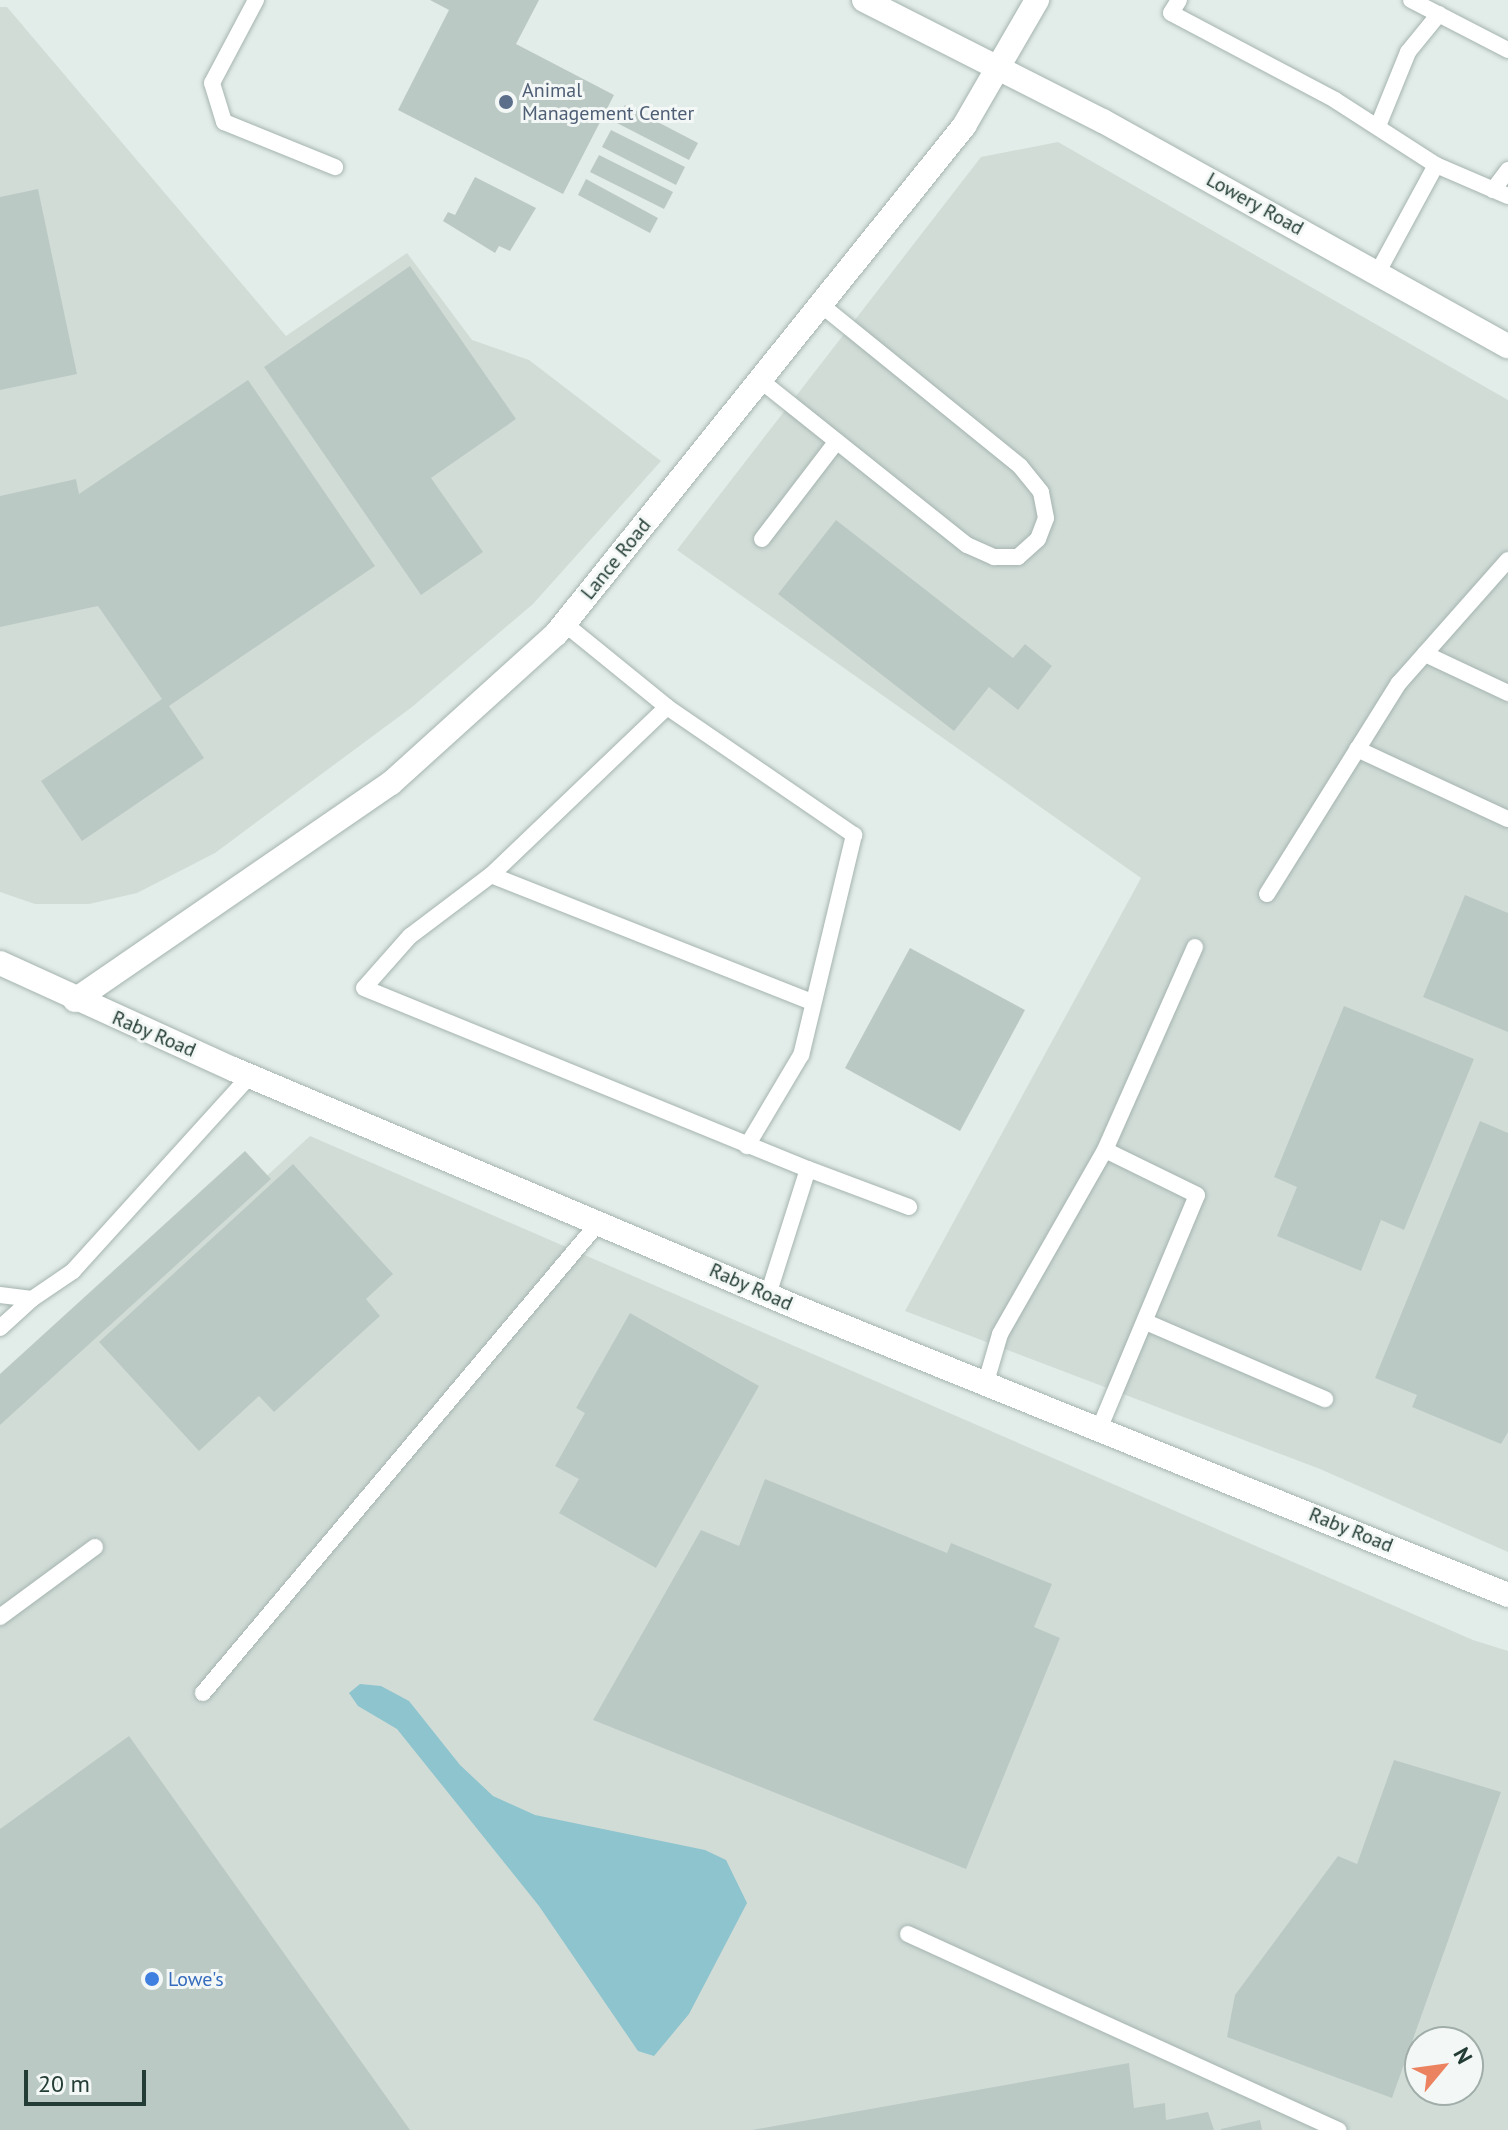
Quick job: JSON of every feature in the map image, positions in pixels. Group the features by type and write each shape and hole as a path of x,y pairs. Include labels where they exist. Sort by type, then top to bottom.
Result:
{"street":[{"name":"Lowery Road","path":"864,0 1000,68 1378,272 1508,346"},
{"name":"Lance Road","path":"75,1000 391,783 485,704 565,624 964,126 1037,0"},
{"name":"Raby Road","path":"0,963 75,1000 250,1076 600,1221 768,1295 1100,1427 1508,1595"}],"lane":[{"path":"256,0 212,83 224,122 335,167"},
{"path":"1179,0 1171,13 1378,126 1436,165 1501,193 1508,170"},
{"path":"1411,0 1508,50"},
{"path":"1378,126 1408,52 1439,14"},
{"path":"1378,272 1436,165"},
{"path":"760,380 967,545 994,557 1018,557 1038,539 1046,518 1041,492 1020,466 821,305"},
{"path":"762,539 837,441"},
{"path":"1267,894 1399,683 1508,560"},
{"path":"565,624 667,707 854,835 801,1055 747,1146"},
{"path":"1425,654 1508,693"},
{"path":"667,707 491,875 410,936 364,988 747,1146 909,1207"},
{"path":"1357,749 1508,819"},
{"path":"491,875 812,1002"},
{"path":"986,1382 1000,1334 1105,1150 1195,947"},
{"path":"0,1328 32,1299 73,1271 250,1076"},
{"path":"1100,1427 1197,1195 1105,1150"},
{"path":"768,1295 808,1169"},
{"path":"203,1693 600,1221"},
{"path":"0,1295 32,1299"},
{"path":"1146,1322 1325,1399"},
{"path":"0,1617 95,1547"},
{"path":"908,1934 1339,2130"}],"shaded area":[{"path":"0,7 7,7 286,336 407,253 472,340 529,360 661,461 533,604 412,707 215,853 137,893 89,904 35,904 0,892"},
{"path":"1058,142 1508,400 1508,1552 1320,1469 905,1311 1141,878 677,550 981,157"},
{"path":"310,1136 1473,1640 1508,1651 1508,2130 0,2130 0,1423"}],"water":[{"path":"360,1684 381,1686 409,1701 460,1765 493,1796 535,1815 705,1850 726,1860 747,1903 689,2014 654,2056 638,2051 539,1906 397,1729 358,1706 349,1693"}],"building":[{"name":"Animal Management Center","path":"430,0 539,0 516,44 614,95 563,194 398,110 449,10"},
{"path":"625,105 698,143 689,160 615,122"},
{"path":"611,130 685,167 676,185 602,147"},
{"path":"599,155 673,192 664,209 590,172"},
{"path":"475,177 536,208 510,251 499,246 495,253 443,221 448,212 455,215"},
{"path":"586,179 658,218 650,233 578,195"},
{"path":"38,189 77,374 0,390 0,197"},
{"path":"410,266 516,419 431,478 483,552 421,595 264,367"},
{"path":"248,380 375,566 169,706 204,758 82,841 41,781 162,699 98,606 0,627 0,496 76,479 79,494"},
{"path":"836,520 1013,658 1025,644 1052,666 1018,710 989,687 954,731 778,594"},
{"path":"1465,895 1508,913 1508,1032 1423,997"},
{"path":"910,948 1025,1010 960,1131 845,1068"},
{"path":"1344,1006 1474,1059 1404,1230 1381,1220 1361,1271 1277,1236 1297,1187 1274,1177"},
{"path":"1480,1121 1508,1133 1508,1432 1501,1444 1412,1407 1417,1395 1375,1378"},
{"path":"245,1151 271,1179 0,1425 0,1374"},
{"path":"293,1164 393,1274 366,1299 380,1316 274,1412 259,1396 199,1451 99,1342"},
{"path":"630,1313 759,1386 656,1568 559,1513 579,1479 555,1466 585,1413 576,1408"},
{"path":"765,1479 947,1553 951,1543 1052,1584 1034,1627 1060,1638 966,1869 593,1720 701,1530 739,1546"},
{"name":"Lowe's","path":"129,1736 410,2130 0,2130 0,1829"},
{"path":"1394,1760 1501,1792 1418,2026 1404,2026 1404,2064 1392,2098 1227,2037 1235,1995 1338,1856 1357,1864"},
{"path":"1129,2063 1134,2108 1165,2103 1166,2120 1208,2112 1214,2130 752,2130"},
{"path":"1260,2120 1262,2130 1221,2130 1221,2129"}],"place":[{"name":"Animal Management Center","path":"506,102"},
{"name":"Lowe's","path":"152,1979"}]}
